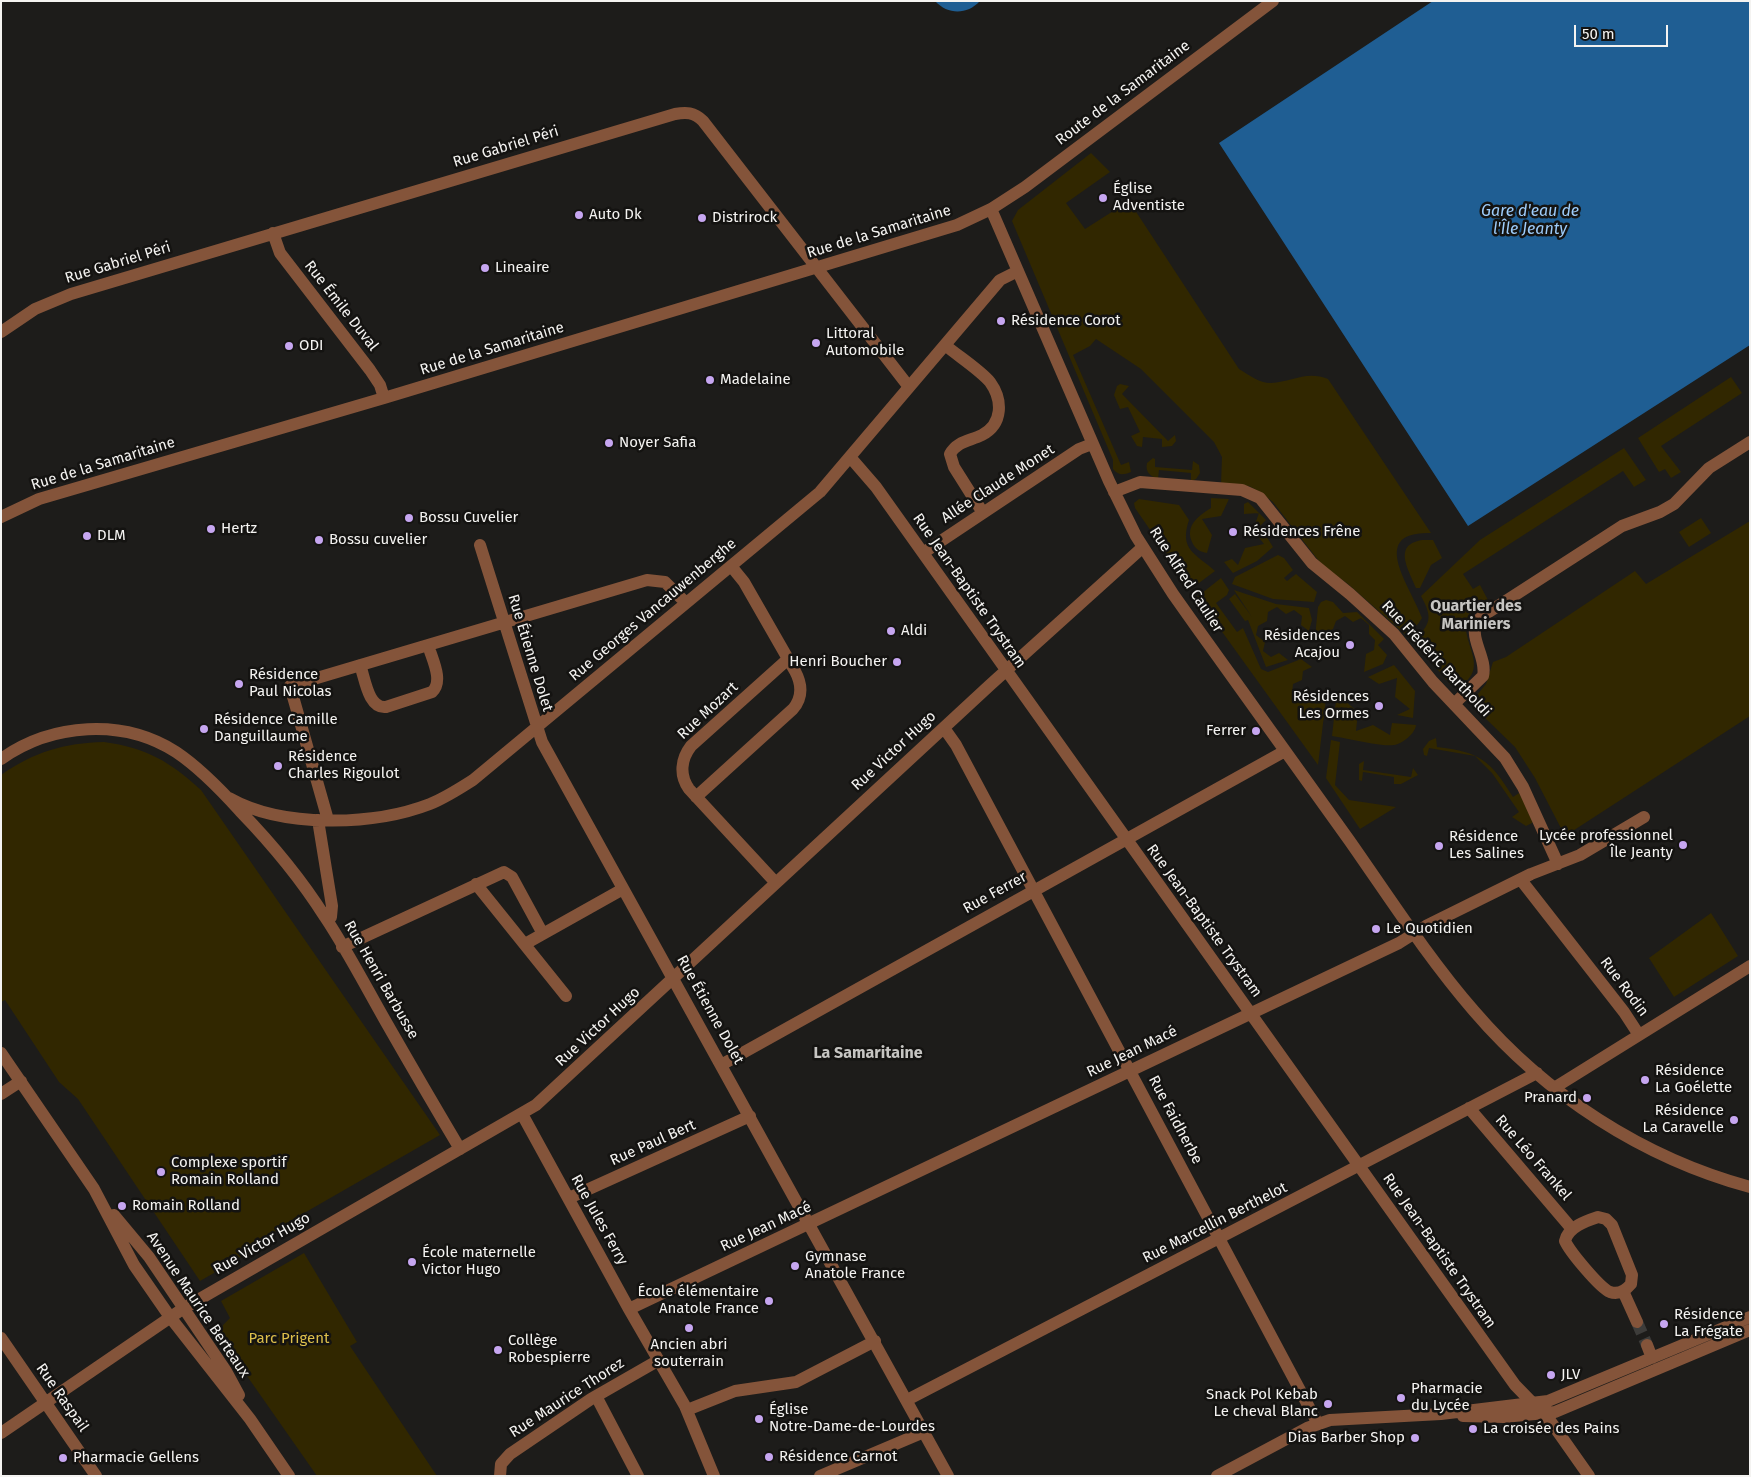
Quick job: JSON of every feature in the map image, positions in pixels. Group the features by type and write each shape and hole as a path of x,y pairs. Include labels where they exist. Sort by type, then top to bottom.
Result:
{"street":[{"name":"Route de la Samaritaine","path":"991,209 1033,182 1273,1"},
{"name":"Rue Gabriel Péri","path":"1,332 35,309 54,300 674,114 685,113 695,115 702,121 908,387"},
{"name":"Rue de la Samaritaine","path":"1,517 39,499 932,234 991,209"},
{"name":"Rue Alfred Caulier","path":"991,209 1092,444 1114,492 1143,547 1173,594 1285,751 1415,933 1477,1015 1554,1088 1597,1119 1654,1150 1710,1174 1750,1187"},
{"name":"Rue Émile Duval","path":"273,233 280,253 370,370 380,385 384,398"},
{"name":"Rue Georges Vancauwenberghe","path":"229,798 263,813 295,820 323,820 390,814 431,803 481,775 820,492 1000,280 1018,271"},
{"path":"945,345 990,383 999,407 999,418 994,427 980,436 958,444 950,454 954,467 983,513"},
{"path":"1454,704 1483,676 1483,659 1474,634 1475,625 1481,617 1622,526 1660,512 1674,504 1709,468 1750,442"},
{"name":"Allée Claude Monet","path":"923,553 1079,449 1092,444"},
{"name":"Rue Jean-Baptiste Trystram","path":"850,457 876,487 1515,1385 1564,1438 1589,1476"},
{"name":"Rue Frédéric Bartholdi","path":"1114,492 1140,482 1242,490 1256,496 1266,504 1312,563 1394,634 1454,704 1498,750 1516,774 1558,864"},
{"name":"Rue Étienne Dolet","path":"480,545 536,730 948,1476"},
{"name":"Rue Victor Hugo","path":"1,1433 184,1308 522,1114 555,1089 944,728 1143,547"},
{"path":"696,797 796,705 800,694 800,684 788,659 744,582 730,566"},
{"path":"428,645 438,680 437,687 432,692 386,707 379,706 373,702 360,665 504,622 650,580 668,584 686,603"},
{"name":"Rue Mozart","path":"776,884 687,787 683,776 683,761 688,750 788,659"},
{"name":"Rue Henri Barbusse","path":"325,917 331,917 332,906 323,820 290,686 360,665"},
{"name":"Rue Faidherbe","path":"944,728 956,745 1131,1070 1318,1424"},
{"path":"1,759 32,742 66,731 97,729 127,732 176,752 229,798 263,836 325,917"},
{"name":"Rue Ferrer","path":"722,1065 1285,751"},
{"name":"Rue Jean Macé","path":"629,1309 1403,941 1415,933 1521,880 1587,852 1644,817"},
{"path":"342,946 501,872 508,873 543,934"},
{"name":"Rue Rodin","path":"1521,880 1624,1012 1639,1035 1554,1088"},
{"path":"476,884 566,996"},
{"path":"524,944 624,889"},
{"name":"Rue Henri Barbusse","path":"325,917 460,1149"},
{"path":"1639,1035 1750,966"},
{"name":"Avenue Maurice Berteaux","path":"1,1053 94,1189 143,1248 184,1308 226,1371 250,1419"},
{"name":"Rue Marcellin Berthelot","path":"907,1400 1537,1073"},
{"path":"1,1094 20,1081"},
{"name":"Rue Léo Frankel","path":"1469,1108 1572,1229"},
{"name":"Rue Jules Ferry","path":"522,1114 687,1410 714,1476"},
{"name":"Rue Paul Bert","path":"569,1198 750,1116"},
{"name":"Avenue Maurice Berteaux","path":"94,1189 132,1262 170,1317 250,1419 289,1476"},
{"path":"1598,1217 1611,1223 1632,1275 1631,1284 1623,1291 1613,1293 1605,1289 1573,1253 1565,1241 1567,1234 1572,1229 1598,1217"},
{"path":"1623,1291 1637,1322"},
{"path":"1538,1411 1554,1399 1750,1317"},
{"path":"1217,1476 1318,1424 1342,1419 1538,1411 1575,1405 1750,1330"},
{"name":"Rue Raspail","path":"1,1338 96,1476"},
{"path":"687,1410 736,1391 796,1382 874,1341"},
{"path":"1647,1345 1652,1358"},
{"name":"Rue Maurice Thorez","path":"500,1473 501,1464 510,1454 596,1396 659,1360"},
{"path":"596,1396 638,1476"},
{"path":"1564,1438 1561,1428 1563,1420 1575,1405"},
{"name":"Rue Jean-Baptiste Trystram","path":"1538,1411 1580,1476"},
{"path":"820,1476 924,1432"}],"green space":[{"path":"1091,153 1110,172 1066,203 1085,229 1129,201 1239,369 1267,383 1306,376 1328,379 1431,533 1412,535 1401,541 1397,551 1398,564 1422,618 1406,635 1348,584 1322,565 1273,502 1249,486 1221,484 1222,457 1214,442 1141,369 1096,339 1090,346 1073,355 1121,465 1129,462 1131,472 1121,474 1113,469 1113,460 1012,221 1018,210"},
{"path":"1731,377 1742,393 1661,446 1681,472 1671,478 1665,469 1659,472 1638,438"},
{"path":"1120,384 1129,386 1122,394 1168,441 1175,435 1176,441 1172,446 1162,447 1162,439 1143,437 1142,447 1137,446 1131,436 1140,432 1128,407 1120,409 1114,395 1117,386"},
{"path":"1624,448 1646,480 1634,487 1623,471 1463,574 1473,589 1480,585 1489,602 1473,611 1467,621 1466,632 1473,655 1474,667 1470,677 1458,687 1450,684 1413,641 1424,630 1428,620 1427,610 1421,596 1480,540"},
{"path":"1153,458 1155,459 1155,467 1192,470 1193,461 1199,465 1200,473 1196,479 1191,481 1191,473 1159,470 1158,479 1147,471 1147,463"},
{"path":"1211,498 1229,499 1221,516 1202,519 1212,535 1207,553 1195,547 1190,531 1197,518 1211,508"},
{"path":"1139,499 1179,505 1189,520 1186,530 1188,545 1195,555 1215,571 1191,589 1135,508 1134,503"},
{"path":"1248,502 1259,513 1244,514 1244,504"},
{"path":"1259,513 1266,520 1260,526 1273,547 1257,561 1233,573 1224,562 1232,559 1238,565 1245,548 1264,544 1253,530"},
{"path":"1701,518 1711,533 1689,547 1679,532"},
{"path":"1750,521 1750,716 1565,836 1535,778 1515,747 1482,715 1477,706 1477,695 1486,684 1493,662 1506,657 1635,571 1646,584"},
{"path":"1422,540 1433,540 1442,558 1431,565 1420,588 1416,588 1407,566 1405,553 1407,547"},
{"path":"1278,555 1284,558 1293,570 1284,578 1287,581 1296,574 1317,592 1314,602 1273,599 1232,584 1235,577"},
{"path":"1221,578 1229,590 1227,595 1216,603 1237,632 1243,628 1261,669 1268,672 1301,659 1312,667 1303,671 1302,680 1293,684 1292,694 1301,702 1308,697 1316,704 1326,699 1318,765 1197,597"},
{"path":"1234,590 1276,604 1309,608 1312,620 1309,631 1301,625 1302,616 1294,610 1286,614 1277,607 1268,612 1267,621 1258,626 1256,635 1265,642 1263,651 1271,657 1279,653 1288,660 1266,667 1248,620 1245,621 1229,599 1235,594 1252,617"},
{"path":"1326,600 1333,602 1343,613 1357,612 1384,639 1378,645 1387,655 1383,664 1364,672 1366,654 1374,650 1375,640 1369,634 1369,625 1361,618 1353,622 1345,616 1336,621 1333,629 1315,637 1318,607 1321,602"},
{"path":"1394,665 1415,691 1413,718 1397,715 1410,709 1395,697 1397,678 1379,684 1368,677"},
{"path":"1336,700 1344,700 1358,712 1356,731 1373,725 1390,735 1392,723 1416,725 1415,728 1408,738 1394,745 1372,744 1332,736"},
{"path":"1436,738 1437,747 1474,755 1490,766 1513,797 1519,793 1533,819 1532,823 1526,826 1512,817 1519,812 1492,773 1475,756 1429,748 1427,756 1424,755 1423,749 1429,741"},
{"path":"1331,740 1340,742 1335,785 1349,800 1396,807 1360,829 1326,778"},
{"path":"104,742 133,748 157,757 201,790 440,1135 292,1220 233,1262 200,1281 78,1099 59,1082 5,1000 1,1002 1,775 25,760 50,750 76,744"},
{"path":"1364,761 1363,770 1411,777 1413,768 1418,775 1401,784 1394,784 1394,777 1363,772 1362,781 1359,780 1359,764"},
{"path":"1711,913 1738,956 1674,997 1649,958"},
{"name":"Parc Prigent","path":"304,1253 357,1342 350,1346 437,1476 317,1476 219,1336 223,1325 230,1318 221,1301"}],"water":[{"path":"935,1 980,1 969,9 958,12 946,9"},
{"name":"Gare d'eau de l'Île Jeanty","path":"1433,1 1750,1 1750,345 1468,526 1219,143"}],"tunnel":[{"path":"1637,1322 1647,1345"}],"place":[{"name":"Église Adventiste","path":"1103,198"},
{"name":"Auto Dk","path":"579,215"},
{"name":"Distrirock","path":"702,218"},
{"name":"Lineaire","path":"485,268"},
{"name":"Résidence Corot","path":"1001,321"},
{"name":"Littoral Automobile","path":"816,343"},
{"name":"ODI","path":"289,346"},
{"name":"Madelaine","path":"710,380"},
{"name":"Noyer Safia","path":"609,443"},
{"name":"Bossu Cuvelier","path":"409,518"},
{"name":"Hertz","path":"211,529"},
{"name":"Résidences Frêne","path":"1233,532"},
{"name":"DLM","path":"87,536"},
{"name":"Bossu cuvelier","path":"319,540"},
{"name":"Aldi","path":"891,631"},
{"name":"Résidences Acajou","path":"1350,645"},
{"name":"Henri Boucher","path":"897,662"},
{"name":"Résidence Paul Nicolas","path":"239,684"},
{"name":"Résidences Les Ormes","path":"1379,706"},
{"name":"Résidence Camille Danguillaume","path":"204,729"},
{"name":"Ferrer","path":"1256,731"},
{"name":"Résidence Charles Rigoulot","path":"278,766"},
{"name":"Lycée professionnel Île Jeanty","path":"1683,845"},
{"name":"Résidence Les Salines","path":"1439,846"},
{"name":"Le Quotidien","path":"1376,929"},
{"name":"Résidence La Goélette","path":"1645,1080"},
{"name":"Pranard","path":"1587,1098"},
{"name":"Résidence La Caravelle","path":"1734,1120"},
{"name":"Complexe sportif Romain Rolland","path":"161,1172"},
{"name":"Romain Rolland","path":"122,1206"},
{"name":"École maternelle Victor Hugo","path":"412,1262"},
{"name":"Gymnase Anatole France","path":"795,1266"},
{"name":"École élémentaire Anatole France","path":"769,1301"},
{"name":"Résidence La Frégate","path":"1664,1324"},
{"name":"Ancien abri souterrain","path":"689,1328"},
{"name":"Collège Robespierre","path":"498,1350"},
{"name":"JLV","path":"1551,1375"},
{"name":"Pharmacie du Lycée","path":"1401,1398"},
{"name":"Snack Pol Kebab Le cheval Blanc","path":"1328,1404"},
{"name":"Église Notre-Dame-de-Lourdes","path":"759,1419"},
{"name":"La croisée des Pains","path":"1473,1429"},
{"name":"Dias Barber Shop","path":"1415,1438"},
{"name":"Résidence Carnot","path":"769,1457"},
{"name":"Pharmacie Gellens","path":"63,1458"}],"district":[{"name":"Quartier des Mariniers","path":"1476,616"},
{"name":"La Samaritaine","path":"868,1054"}]}
